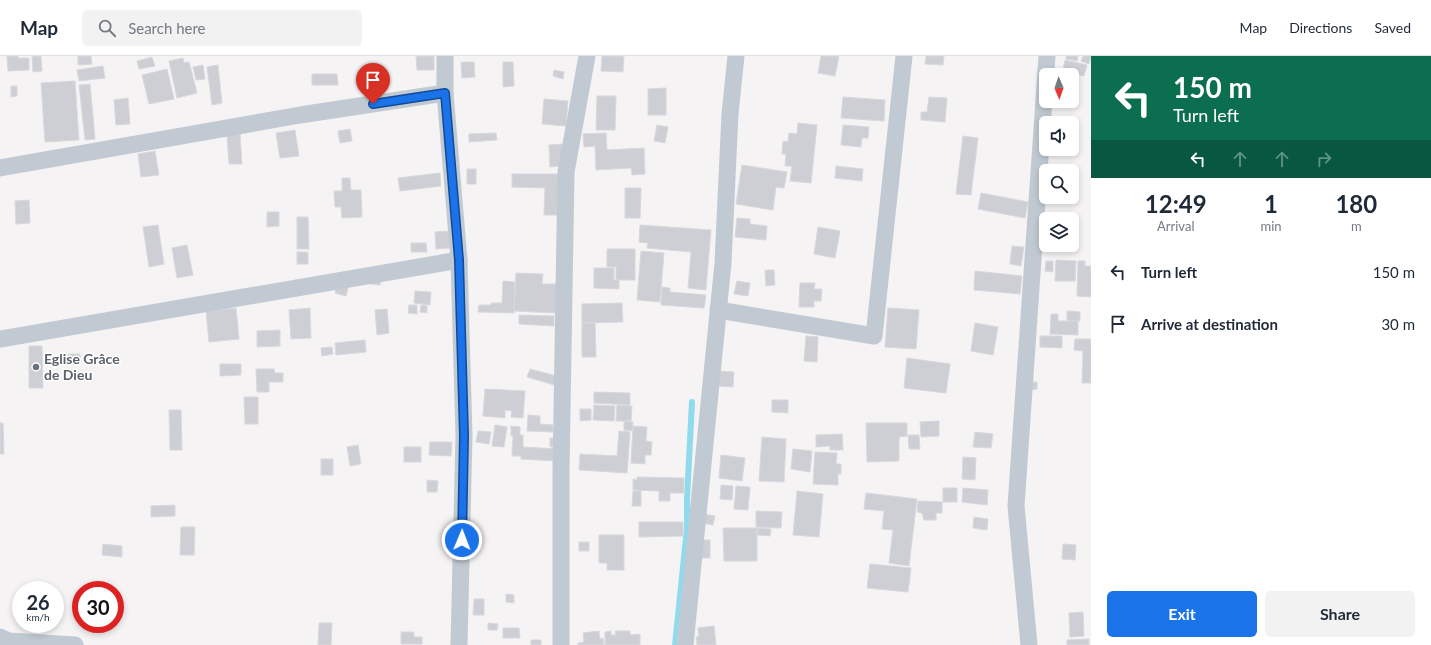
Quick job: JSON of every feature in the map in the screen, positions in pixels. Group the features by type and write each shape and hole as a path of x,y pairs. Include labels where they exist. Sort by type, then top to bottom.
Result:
{"street":[{"path":"445,56 445,93 459,260 464,436 459,645"},
{"path":"561,645 561,471 566,172 587,56"},
{"path":"685,645 723,263 730,114 736,56"},
{"path":"718,310 874,336 904,56"},
{"path":"1029,645 1016,506 1047,56"},
{"path":"0,168 300,115 445,93"},
{"path":"0,339 459,260"},
{"path":"6,641 75,645"}],"building":[{"path":"7,56 29,58 29,70 8,71"},
{"path":"32,56 41,56 42,71 33,72"},
{"path":"78,56 91,56 92,64 78,65"},
{"path":"416,56 434,56 434,70 417,70"},
{"path":"602,56 624,56 623,72 601,71"},
{"path":"821,56 839,56 835,76 818,73"},
{"path":"926,56 944,56 943,65 925,64"},
{"path":"1066,56 1078,56 1077,61 1066,59"},
{"path":"1083,56 1091,56 1089,64 1081,61"},
{"path":"152,57 155,66 139,69 137,61"},
{"path":"183,58 184,63 189,62 197,93 177,98 169,61"},
{"path":"1065,60 1087,65 1084,76 1079,75 1079,68 1064,68"},
{"path":"461,62 474,62 475,77 462,78"},
{"path":"503,62 513,62 514,86 503,87"},
{"path":"203,65 205,79 196,80 193,67"},
{"path":"218,65 222,103 212,105 207,67"},
{"path":"103,66 105,78 79,81 77,70"},
{"path":"167,69 174,99 149,104 142,75"},
{"path":"554,70 564,72 563,79 553,76"},
{"path":"312,74 337,74 338,85 312,85"},
{"path":"75,81 79,140 45,142 41,83"},
{"path":"90,84 95,139 85,140 79,85"},
{"path":"11,86 17,86 17,96 11,97"},
{"path":"666,88 666,115 648,115 648,89"},
{"path":"597,96 616,96 615,130 596,130"},
{"path":"843,97 885,100 884,121 841,118"},
{"path":"929,97 947,98 945,122 921,120 921,112 927,112"},
{"path":"128,98 130,124 116,125 114,100"},
{"path":"544,99 568,101 566,126 542,124"},
{"path":"798,123 817,125 811,183 790,181 792,166 785,166 786,154 782,154 783,141 788,142 789,133 797,134"},
{"path":"657,125 668,127 665,143 654,141"},
{"path":"843,125 869,127 868,138 862,138 861,147 841,145"},
{"path":"350,129 352,141 340,143 338,131"},
{"path":"295,130 299,156 280,158 276,133"},
{"path":"496,133 497,140 469,142 469,134"},
{"path":"606,133 607,150 644,148 645,174 632,175 631,168 596,170 595,146 584,147 583,134"},
{"path":"240,134 242,164 229,164 227,135"},
{"path":"963,136 978,138 971,195 956,194"},
{"path":"562,144 563,166 550,167 549,145"},
{"path":"155,151 159,175 141,177 138,154"},
{"path":"742,165 787,172 784,188 776,187 773,210 736,204"},
{"path":"836,166 863,169 862,181 835,178"},
{"path":"467,169 476,169 476,184 467,184"},
{"path":"440,173 441,186 400,191 398,178"},
{"path":"512,174 559,174 559,215 544,215 545,188 512,187"},
{"path":"342,178 350,178 351,190 361,190 362,217 342,218 341,207 335,207 334,191 342,191"},
{"path":"625,188 641,188 640,218 625,218"},
{"path":"981,193 1028,202 1025,218 978,209"},
{"path":"29,200 30,223 16,224 15,201"},
{"path":"267,212 279,212 279,226 267,227"},
{"path":"297,217 308,217 309,249 297,249"},
{"path":"737,218 750,219 750,224 767,226 766,240 735,237"},
{"path":"158,225 164,264 149,267 143,227"},
{"path":"640,225 711,230 706,290 688,288 691,252 647,248 648,243 639,242"},
{"path":"818,227 840,231 835,258 814,254"},
{"path":"449,231 450,248 436,249 435,232"},
{"path":"411,243 426,243 427,252 411,252"},
{"path":"187,245 193,275 177,278 172,248"},
{"path":"1012,246 1024,247 1021,266 1010,264"},
{"path":"607,249 635,249 635,280 616,280 616,267 607,267"},
{"path":"641,251 664,253 660,302 637,300"},
{"path":"297,252 308,252 308,264 297,264"},
{"path":"1056,260 1076,261 1075,281 1055,281"},
{"path":"1046,261 1053,261 1053,272 1045,271"},
{"path":"1078,261 1085,261 1085,266 1091,266 1091,297 1077,296"},
{"path":"594,268 614,268 614,280 619,280 619,289 594,288"},
{"path":"765,270 774,270 775,285 766,286"},
{"path":"975,271 1022,276 1020,294 974,290"},
{"path":"516,273 543,274 542,284 557,284 556,313 514,311"},
{"path":"381,280 380,285 370,284"},
{"path":"503,281 515,282 514,313 478,312 479,305 502,303"},
{"path":"737,281 750,283 748,296 734,294"},
{"path":"800,283 815,283 814,289 822,289 821,301 814,301 814,307 799,307"},
{"path":"337,285 348,288 346,296 335,293"},
{"path":"662,287 670,288 670,292 706,295 704,308 661,305"},
{"path":"415,291 431,292 430,305 414,303"},
{"path":"622,303 623,322 582,323 582,304"},
{"path":"409,305 417,305 417,314 408,313"},
{"path":"421,305 427,306 427,313 420,312"},
{"path":"236,308 239,339 209,342 206,311"},
{"path":"310,308 311,338 291,339 289,310"},
{"path":"888,308 919,310 916,349 885,347"},
{"path":"387,309 389,333 377,335 375,310"},
{"path":"1067,311 1080,312 1080,321 1067,321"},
{"path":"1051,314 1058,314 1058,321 1078,321 1078,335 1050,334"},
{"path":"519,315 554,316 554,326 519,324"},
{"path":"582,323 595,323 596,357 582,357"},
{"path":"975,323 998,327 993,355 971,351"},
{"path":"280,330 280,346 257,347 257,331"},
{"path":"806,336 818,337 817,362 804,361"},
{"path":"1040,336 1062,336 1062,348 1040,347"},
{"path":"1075,339 1091,339 1091,383 1082,383 1083,351 1074,350"},
{"path":"365,340 366,352 336,355 335,343"},
{"name":"Eglise Grâce de Dieu","path":"29,346 42,346 43,388 29,388"},
{"path":"332,347 333,354 322,356 321,348"},
{"path":"68,354 80,354 81,363 68,363"},
{"path":"907,358 950,364 946,393 904,388"},
{"path":"220,364 241,364 241,375 220,376"},
{"path":"256,369 274,369 275,373 283,373 283,382 269,382 269,392 257,392"},
{"path":"530,369 557,376 554,385 527,377"},
{"path":"720,371 734,372 733,387 719,386"},
{"path":"1027,382 1037,382 1037,389 1028,390"},
{"path":"485,389 525,391 523,418 511,417 512,411 505,410 505,418 483,416"},
{"path":"594,392 630,393 630,405 594,403"},
{"path":"244,397 258,397 258,424 245,424"},
{"path":"772,400 788,400 788,413 772,412"},
{"path":"594,405 615,406 614,421 593,420"},
{"path":"617,405 632,406 631,421 616,421"},
{"path":"580,409 591,409 591,420 580,421"},
{"path":"169,410 181,410 182,450 170,450"},
{"path":"528,415 540,416 540,424 553,425 553,432 527,431"},
{"path":"624,421 633,422 632,431 624,430"},
{"path":"939,421 939,436 921,437 920,422"},
{"path":"0,423 3,423 4,454 0,454"},
{"path":"866,423 907,423 907,436 899,437 899,461 867,462"},
{"path":"495,425 507,427 504,447 492,446"},
{"path":"511,426 520,427 520,435 523,435 523,447 558,449 557,461 521,459 521,456 512,456 513,436 511,436"},
{"path":"633,426 647,427 646,441 652,442 651,455 645,455 645,464 631,463"},
{"path":"478,431 491,432 489,444 476,442"},
{"path":"619,431 630,432 627,473 579,470 580,454 617,456"},
{"path":"975,432 993,434 991,448 973,447"},
{"path":"842,434 843,450 830,450 830,446 816,447 816,435"},
{"path":"908,435 919,435 920,449 909,449"},
{"path":"762,437 786,439 784,482 759,481"},
{"path":"550,438 559,438 558,447 550,447"},
{"path":"430,442 452,442 451,456 429,455"},
{"path":"358,445 361,464 350,466 347,447"},
{"path":"404,447 421,447 421,462 404,462"},
{"path":"793,449 812,451 810,472 791,469"},
{"path":"815,452 837,453 836,464 841,464 841,474 838,474 838,485 813,484"},
{"path":"721,455 745,458 742,481 719,478"},
{"path":"963,457 976,458 975,480 962,479"},
{"path":"321,459 333,459 333,475 321,475"},
{"path":"637,477 684,478 684,493 670,493 670,501 659,501 659,491 633,490 633,479 637,480"},
{"path":"427,480 438,481 437,492 427,492"},
{"path":"721,485 733,486 732,500 720,499"},
{"path":"736,486 750,487 748,510 734,509"},
{"path":"943,488 957,488 957,502 943,502"},
{"path":"963,488 988,490 987,505 962,502"},
{"path":"633,491 641,491 641,506 632,506"},
{"path":"797,491 823,494 819,537 793,535"},
{"path":"866,493 917,499 909,566 889,563 893,530 882,529 884,511 864,509"},
{"path":"918,501 942,502 942,513 936,513 936,520 924,520 922,513 917,512"},
{"path":"175,505 175,516 151,517 151,506"},
{"path":"756,511 782,512 781,528 756,527"},
{"path":"703,514 715,516 713,525 702,523"},
{"path":"974,517 988,519 987,530 973,528"},
{"path":"639,522 683,522 683,536 639,537"},
{"path":"181,527 195,527 194,555 180,555"},
{"path":"723,528 757,528 757,561 724,561"},
{"path":"757,528 771,529 770,536 757,535"},
{"path":"599,535 624,535 624,570 607,570 607,563 599,563"},
{"path":"700,540 710,540 710,558 700,558"},
{"path":"579,542 589,542 589,551 579,551"},
{"path":"103,544 122,546 122,557 102,555"},
{"path":"1063,544 1076,545 1075,560 1062,559"},
{"path":"870,564 911,568 908,592 867,588"},
{"path":"506,594 514,595 514,603 506,602"},
{"path":"474,599 484,599 484,615 473,615"},
{"path":"1083,612 1084,636 1070,637 1069,613"},
{"path":"319,623 332,623 331,645 318,645"},
{"path":"488,623 498,624 497,630 488,630"},
{"path":"714,626 716,645 697,645 696,637 699,637 698,628"},
{"path":"503,628 519,628 520,638 503,638"},
{"path":"599,631 600,639 603,638 604,645 578,645 578,643 584,642 583,633"},
{"path":"611,631 611,635 616,635 615,631 630,631 630,635 640,634 640,645 605,645 605,632"},
{"path":"401,632 414,632 414,637 422,637 422,644 401,644"},
{"path":"1089,639 1089,645 1067,645 1067,640"},
{"path":"531,640 541,640 541,645 531,645"}],"waterway":[{"path":"675,645 687,528 692,402"}],"place":[{"name":"Eglise Grâce de Dieu","path":"36,367"}],"route":[{"path":"373,104 445,93 459,260 464,436 462,540"}]}
